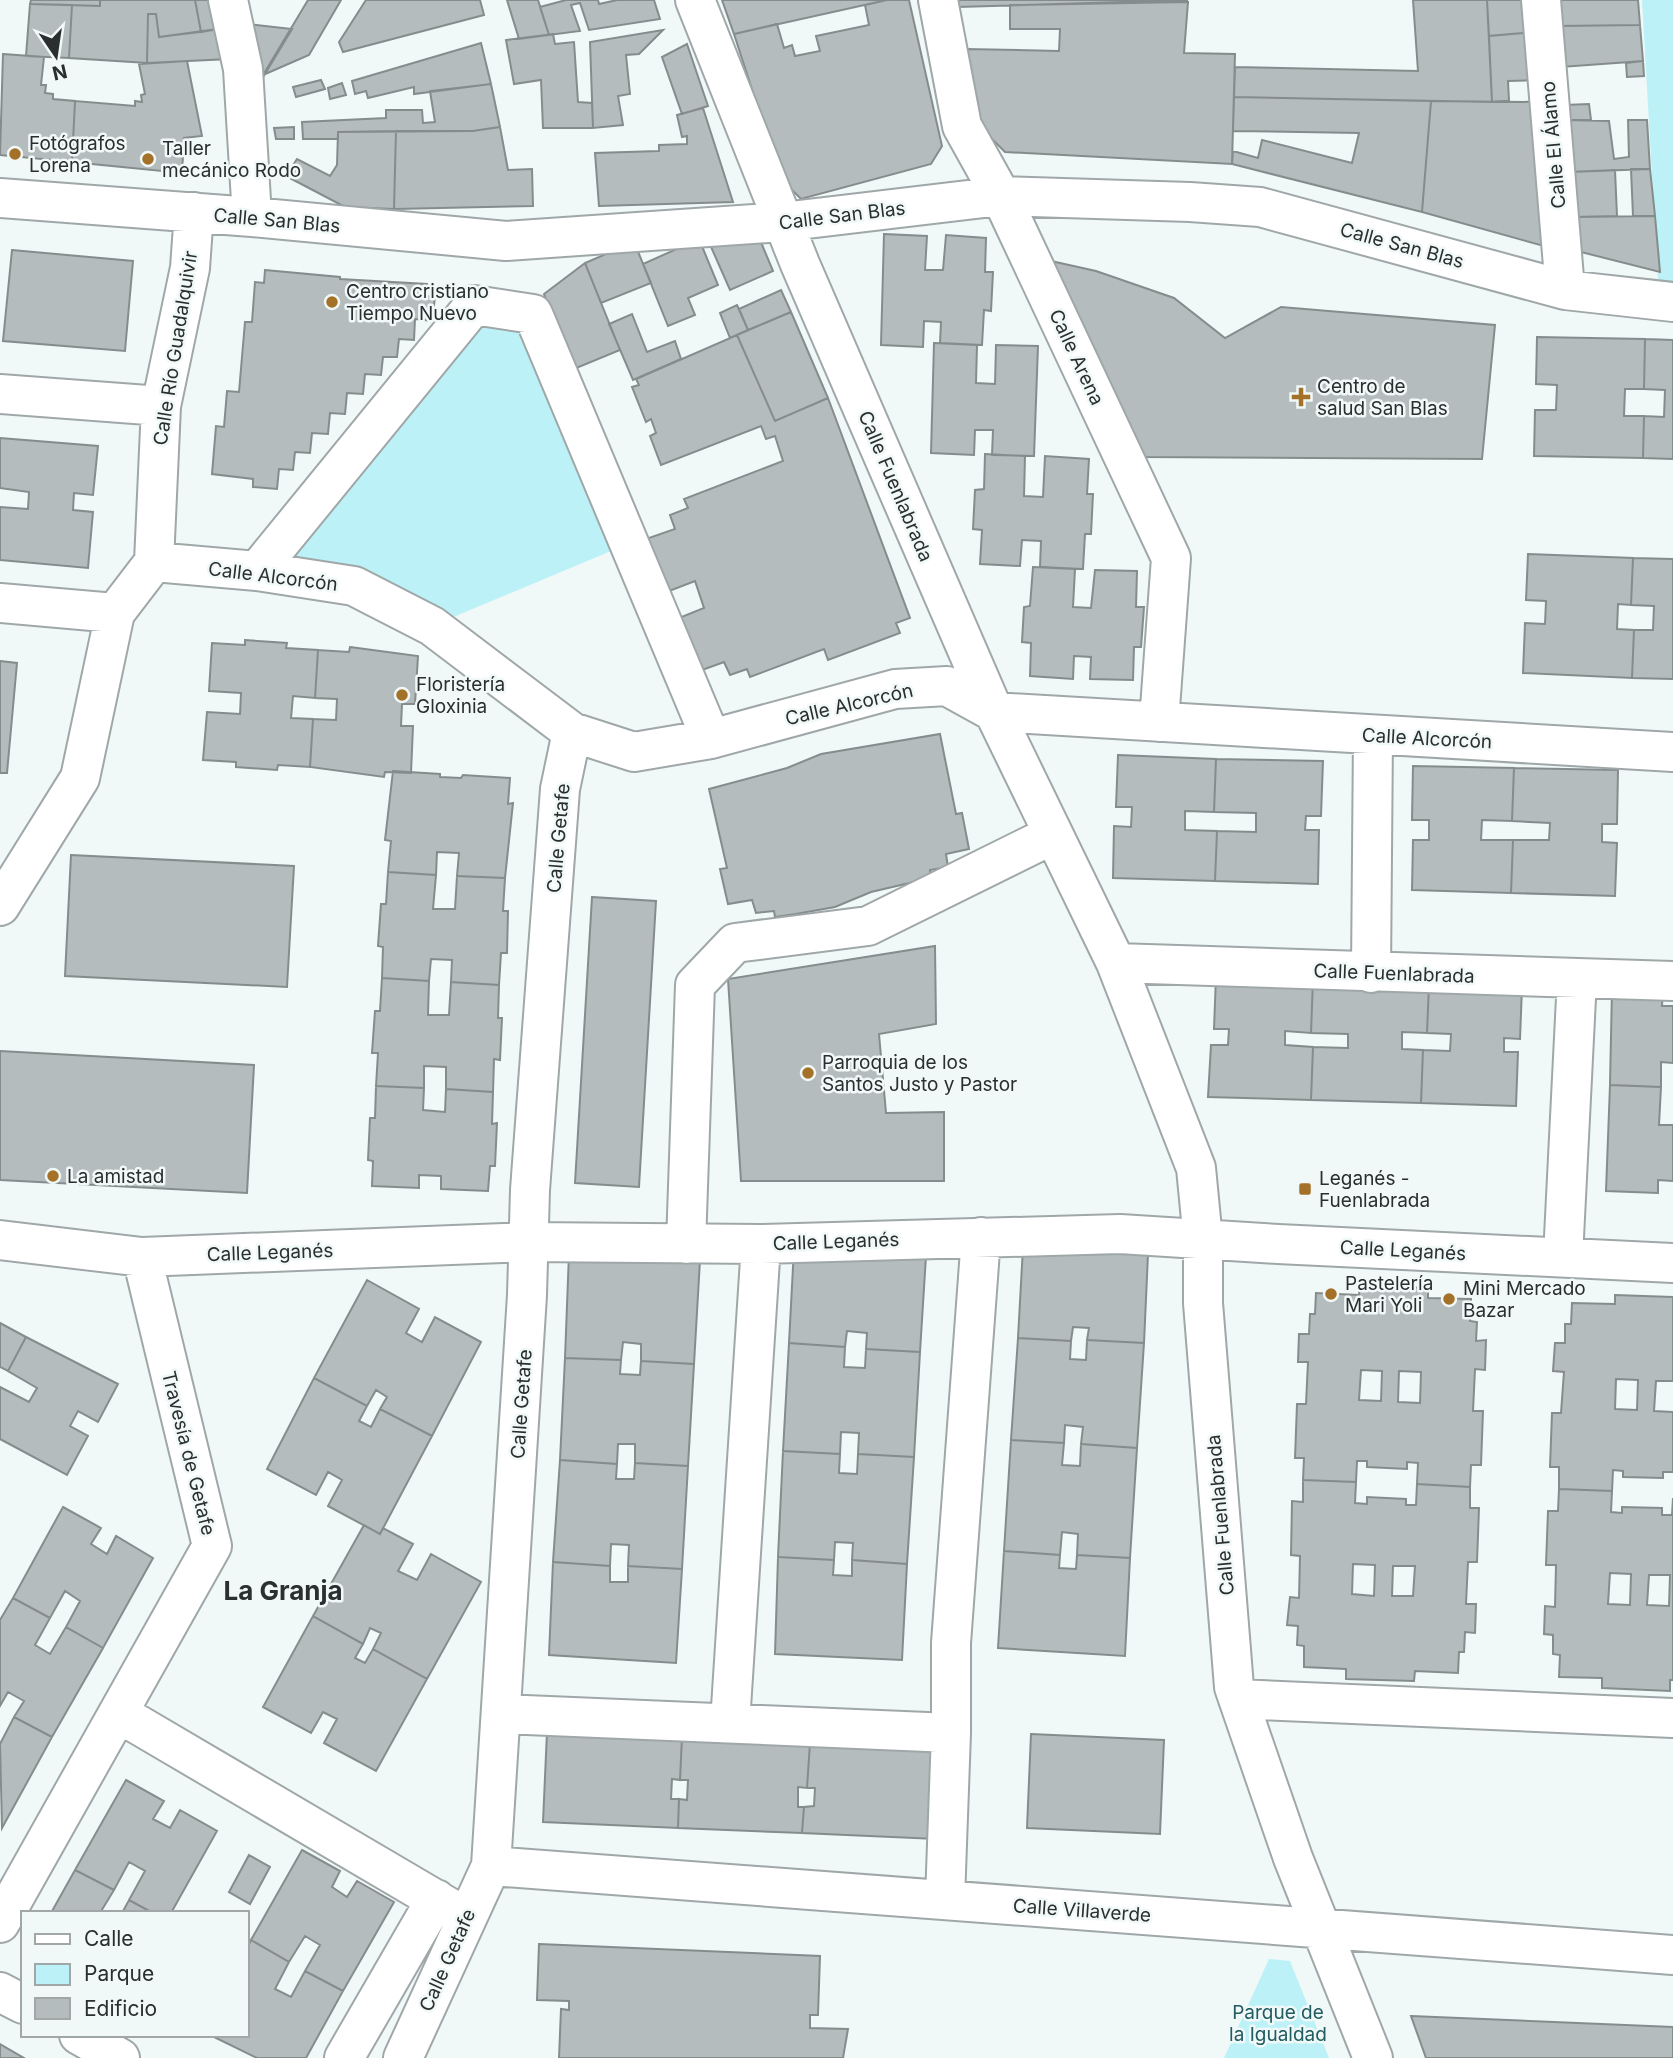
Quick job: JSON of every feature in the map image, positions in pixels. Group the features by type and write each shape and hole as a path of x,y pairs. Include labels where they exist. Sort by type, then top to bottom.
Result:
{"street":[{"path":"228,0 243,69 252,216"},
{"name":"Calle Fuenlabrada","path":"695,0 782,222 994,712 1116,963 1196,1168 1203,1240 1203,1303 1234,1687 1293,1858 1373,2058"},
{"name":"Calle Arena","path":"938,0 962,126 1001,196 1171,558 1159,722"},
{"name":"Calle El Álamo","path":"1541,0 1565,290"},
{"name":"Calle San Blas","path":"0,198 252,216 506,241 782,222 1001,196 1260,207 1565,290 1673,302"},
{"name":"Calle Río Guadalquivir","path":"154,562 161,406 190,268 194,212"},
{"path":"257,571 474,305 533,314 711,739"},
{"path":"0,394 161,406"},
{"path":"0,906 80,778 115,613 154,562"},
{"name":"Calle Alcorcón","path":"154,562 257,571 354,586 432,626 572,732 634,752 711,739 895,689 947,686 994,712 1673,752"},
{"path":"0,603 115,613"},
{"name":"Calle Getafe","path":"344,2058 451,1908 491,1866 560,789 572,732"},
{"path":"1371,973 1373,735"},
{"path":"686,1244 695,985 735,943 868,926 1052,835"},
{"name":"Calle Fuenlabrada","path":"1116,963 1673,981"},
{"path":"1563,1257 1577,978"},
{"name":"Calle Leganés","path":"0,1240 142,1257 529,1242 761,1244 1121,1234 1673,1263"},
{"path":"945,1900 951,1733 951,1643 981,1237"},
{"path":"730,1723 761,1244"},
{"name":"Travesía de Getafe","path":"0,1923 120,1714 212,1546 142,1257"},
{"path":"1238,1699 1673,1718"},
{"path":"120,1714 451,1908"},
{"path":"502,1714 951,1733"},
{"name":"Calle Villaverde","path":"491,1866 1673,1955"},
{"name":"Calle Getafe","path":"403,2058 451,1908"},
{"path":"0,1992 21,2003"},
{"path":"83,2037 120,2058"}],"green space":[{"path":"1642,0 1673,0 1673,282 1658,281"},
{"path":"474,305 533,314 630,543 432,626 257,571"},
{"name":"Parque de la Igualdad","path":"1269,1959 1290,1961 1329,2058 1224,2058"}],"building":[{"path":"31,0 100,0 100,6 30,4"},
{"path":"100,0 195,0 201,32 159,37 156,14 148,14 147,63 69,58 72,5 100,6"},
{"path":"195,0 219,0 224,28 201,32"},
{"path":"308,0 341,0 309,55 263,75"},
{"path":"366,0 480,0 484,15 343,52 339,42"},
{"path":"507,0 538,0 549,35 519,39"},
{"path":"566,0 598,0 599,4 617,0 654,0 660,19 589,30 580,3 571,5 580,31 549,35 540,7"},
{"path":"722,0 887,0 734,34"},
{"path":"887,0 909,0 942,146 931,164 801,199 781,179 734,34 777,24 784,48 792,45 795,56 820,51 816,36 869,25 865,5"},
{"path":"957,0 1188,0 958,7"},
{"path":"1413,0 1487,0 1492,102 1234,97 1235,67 1418,71"},
{"path":"1487,0 1531,0 1533,32 1489,36"},
{"path":"1556,0 1638,0 1640,25 1558,26"},
{"path":"1188,2 1184,53 1235,54 1232,164 1005,152 982,129 966,49 1059,51 1060,29 1010,29 1010,5"},
{"path":"30,4 72,5 69,58 26,56"},
{"path":"148,14 156,14 159,37 224,28 229,59 147,63"},
{"path":"247,24 292,29 262,79"},
{"path":"1640,25 1643,61 1561,67 1558,26"},
{"path":"663,30 639,54 626,55 630,94 618,96 623,125 593,128 590,42"},
{"path":"1533,32 1537,80 1508,81 1509,101 1492,102 1489,36"},
{"path":"553,34 555,44 574,42 578,102 592,103 593,128 543,128 541,80 514,84 506,40"},
{"path":"481,43 491,84 414,94 414,87 368,98 366,91 355,94 352,81"},
{"path":"687,44 708,106 682,114 662,57"},
{"path":"3,54 44,57 41,85 46,85 45,93 53,94 53,99 75,101 72,162 0,155"},
{"path":"187,61 202,136 184,138 182,173 72,162 75,101 135,106 135,101 142,102 141,95 145,94 139,64"},
{"path":"1643,61 1644,76 1627,77 1626,63"},
{"path":"321,80 325,89 296,97 293,87"},
{"path":"342,83 346,95 330,99 328,88"},
{"path":"491,84 500,127 473,131 338,132 338,139 303,139 302,122 386,118 386,110 422,110 423,123 435,122 430,91"},
{"path":"1234,97 1431,101 1422,212 1232,164 1233,151 1258,158 1262,140 1352,163 1359,133 1233,131"},
{"path":"1431,101 1539,102 1551,248 1422,212"},
{"path":"1589,104 1591,120 1565,120 1564,105"},
{"path":"703,108 733,202 599,206 595,153 659,151 659,145 687,144 687,136 682,137 677,115"},
{"path":"1565,120 1609,121 1614,159 1629,157 1628,120 1647,120 1650,169 1569,172"},
{"path":"294,127 294,139 276,139 274,128"},
{"path":"500,127 508,170 532,169 533,206 394,209 396,131 473,131"},
{"path":"396,131 394,209 345,207 286,176 297,159 330,176 337,165 338,132"},
{"path":"1631,169 1650,169 1655,216 1633,216"},
{"path":"1615,170 1617,216 1573,217 1569,172"},
{"path":"1655,216 1660,272 1577,251 1573,217"},
{"path":"884,234 927,236 925,270 943,270 946,235 986,238 985,272 993,272 991,311 984,310 982,345 940,343 941,322 924,321 923,347 881,345"},
{"path":"758,235 773,271 730,290 708,240"},
{"path":"699,239 718,285 688,298 695,315 668,326 643,264"},
{"path":"634,242 651,283 601,303 585,263"},
{"path":"12,250 133,261 125,351 3,341"},
{"name":"Centro de salud San Blas","path":"1051,261 1096,271 1174,298 1225,338 1281,307 1495,325 1482,459 1140,457"},
{"path":"585,263 620,350 574,369 544,294"},
{"path":"265,270 340,279 427,284 427,296 435,297 432,321 415,319 414,340 399,339 397,357 383,357 381,375 365,374 363,394 347,393 345,414 330,413 328,434 312,433 310,453 295,452 293,470 279,469 277,489 253,487 253,479 212,474 216,426 224,427 227,391 239,392 245,322 252,322 255,282 264,283"},
{"path":"781,290 791,312 748,330 739,309"},
{"path":"737,305 748,330 730,338 720,313"},
{"path":"791,312 828,398 775,421 737,335"},
{"path":"632,314 647,352 675,341 681,359 633,380 609,324"},
{"path":"737,335 775,421 828,398 910,618 896,623 900,633 828,660 824,649 750,677 747,669 730,675 724,662 694,673 674,620 704,608 695,581 664,593 643,540 675,529 670,515 688,508 684,499 783,461 775,436 766,439 761,426 661,465 650,436 656,433 651,419 646,422 632,387 639,385 636,379"},
{"path":"1537,337 1645,339 1644,389 1625,389 1624,416 1644,416 1643,458 1534,456 1535,410 1556,410 1557,385 1536,384"},
{"path":"1645,339 1673,340 1673,459 1643,458 1644,416 1664,417 1665,390 1644,389"},
{"path":"934,343 977,345 976,383 995,384 996,345 1038,346 1034,456 992,455 993,430 975,430 974,455 931,453"},
{"path":"0,438 98,446 93,495 74,493 73,510 93,512 88,568 0,560 0,507 28,509 29,492 0,488"},
{"path":"985,454 1025,456 1024,496 1043,497 1045,456 1089,459 1087,494 1093,494 1091,534 1085,534 1083,569 1040,567 1041,541 1022,540 1020,566 980,564 982,530 973,529 975,490 984,489"},
{"path":"1528,554 1633,558 1631,605 1618,604 1617,629 1634,630 1632,678 1523,673 1525,623 1545,624 1546,601 1526,600"},
{"path":"1633,558 1673,559 1673,679 1632,678 1634,630 1653,630 1654,606 1631,605"},
{"path":"1033,567 1075,569 1073,607 1091,608 1095,570 1137,571 1136,607 1144,607 1141,647 1134,647 1133,680 1090,679 1091,657 1074,656 1073,679 1030,676 1031,643 1022,642 1024,607 1030,606"},
{"path":"245,640 287,643 286,648 318,650 315,698 293,696 291,718 313,719 310,767 278,765 277,770 236,767 236,762 203,760 207,712 240,714 241,693 209,691 212,643 245,645"},
{"path":"350,647 418,656 415,704 402,704 401,726 413,726 411,773 385,772 384,777 310,767 313,719 336,720 337,699 315,698 318,650 349,652"},
{"path":"0,661 17,663 7,773 0,773"},
{"path":"940,734 956,814 962,813 969,849 946,854 948,867 930,870 931,878 871,892 835,907 796,914 775,917 774,911 756,913 752,900 728,904 720,869 727,868 709,789 787,768 821,754"},
{"path":"1118,755 1216,759 1214,812 1185,811 1185,830 1217,831 1215,881 1113,878 1114,826 1131,827 1132,807 1116,807"},
{"path":"1216,759 1323,761 1321,816 1306,816 1305,830 1319,830 1318,884 1215,881 1217,831 1256,832 1256,813 1214,812"},
{"path":"1413,766 1514,768 1512,821 1482,820 1481,840 1513,840 1511,893 1412,890 1413,840 1429,840 1429,820 1412,820"},
{"path":"1514,768 1618,770 1617,824 1602,824 1602,842 1617,843 1615,896 1511,893 1513,840 1549,840 1550,823 1512,821"},
{"path":"393,771 440,774 440,777 461,778 463,775 510,778 508,804 513,803 505,878 457,876 459,853 437,852 436,875 388,872 391,841 385,840"},
{"path":"71,855 294,866 287,987 65,976"},
{"path":"388,872 436,875 433,909 455,909 457,876 505,878 503,911 508,911 507,953 501,953 499,985 451,982 452,960 431,959 429,981 382,978 383,947 378,946 381,904 386,904"},
{"path":"592,897 656,901 639,1187 575,1183"},
{"name":"Parroquia de los Santos Justo y Pastor","path":"935,946 936,1024 879,1034 886,1113 944,1112 944,1181 741,1181 728,979"},
{"path":"1216,976 1313,979 1311,1033 1285,1031 1285,1045 1313,1047 1311,1100 1208,1097 1211,1045 1228,1045 1229,1029 1214,1029"},
{"path":"382,978 429,981 428,1015 449,1015 451,982 499,985 498,1018 502,1018 500,1060 494,1059 493,1092 446,1089 446,1067 424,1066 424,1088 376,1086 378,1053 372,1053 375,1011 380,1011"},
{"path":"1313,979 1429,985 1427,1033 1402,1032 1402,1049 1423,1050 1421,1103 1311,1100 1313,1047 1348,1048 1348,1034 1311,1033"},
{"path":"1429,985 1522,987 1520,1039 1504,1038 1504,1052 1518,1052 1516,1106 1421,1103 1423,1050 1450,1051 1451,1034 1427,1033"},
{"path":"1612,989 1663,990 1662,1006 1673,1006 1673,1063 1661,1062 1661,1087 1610,1085"},
{"path":"0,1051 254,1065 247,1193 0,1180"},
{"path":"1610,1085 1661,1087 1659,1125 1673,1125 1673,1181 1658,1180 1658,1193 1606,1191"},
{"path":"376,1086 424,1088 423,1110 445,1112 446,1089 493,1092 492,1124 497,1123 495,1166 490,1166 488,1191 441,1189 441,1176 419,1175 419,1188 372,1186 373,1161 368,1160 370,1118 375,1118"},
{"path":"1023,1247 1148,1254 1144,1343 1087,1340 1089,1328 1073,1327 1071,1341 1018,1338"},
{"path":"794,1248 926,1256 920,1352 866,1349 867,1333 847,1331 845,1347 789,1343"},
{"path":"569,1253 700,1260 694,1364 641,1361 641,1344 623,1342 621,1360 565,1358"},
{"path":"367,1280 419,1309 406,1333 422,1342 435,1317 481,1342 432,1436 380,1409 387,1397 376,1390 367,1406 314,1378"},
{"path":"1360,1285 1428,1288 1428,1298 1471,1299 1470,1321 1477,1322 1476,1341 1486,1340 1485,1370 1475,1369 1473,1411 1483,1411 1481,1465 1471,1465 1470,1487 1417,1484 1418,1463 1407,1462 1407,1469 1367,1467 1367,1461 1357,1461 1356,1482 1303,1480 1304,1458 1295,1458 1297,1404 1306,1404 1308,1362 1298,1362 1299,1334 1309,1334 1310,1314 1315,1314 1316,1293 1359,1295","holes":["1361,1370 1382,1371 1381,1401 1359,1400","1399,1371 1421,1372 1420,1403 1398,1402"]},
{"path":"1615,1295 1673,1297 1673,1381 1656,1381 1654,1411 1673,1412 1673,1472 1663,1472 1663,1478 1623,1477 1623,1471 1613,1470 1612,1491 1559,1489 1559,1467 1550,1467 1552,1413 1561,1413 1564,1372 1553,1371 1555,1343 1565,1343 1565,1324 1571,1324 1572,1303 1615,1304","holes":["1616,1379 1638,1380 1637,1410 1615,1409"]},
{"path":"0,1323 26,1337 8,1371 0,1367"},
{"path":"26,1337 118,1384 98,1422 78,1411 70,1426 88,1436 67,1475 0,1439 0,1387 29,1402 37,1388 8,1371"},
{"path":"1018,1338 1071,1341 1070,1359 1086,1360 1087,1340 1144,1343 1137,1448 1081,1444 1083,1427 1065,1425 1064,1443 1011,1440"},
{"path":"789,1343 845,1347 844,1367 865,1368 866,1349 920,1352 914,1457 858,1454 859,1433 841,1432 840,1454 783,1451"},
{"path":"565,1358 621,1360 620,1374 640,1375 641,1361 694,1364 688,1466 635,1463 635,1444 618,1444 617,1464 560,1460"},
{"path":"314,1378 367,1406 359,1421 371,1427 380,1409 432,1436 380,1534 328,1506 342,1480 328,1472 316,1495 267,1469"},
{"path":"1011,1440 1064,1443 1062,1465 1080,1466 1081,1444 1137,1448 1130,1558 1077,1555 1078,1534 1062,1532 1060,1555 1004,1551"},
{"path":"783,1451 840,1454 839,1473 857,1474 858,1454 914,1457 907,1564 852,1560 853,1543 835,1542 834,1560 778,1557"},
{"path":"560,1460 617,1464 616,1479 634,1479 635,1463 688,1466 682,1569 628,1566 629,1545 611,1544 610,1566 553,1562"},
{"path":"1303,1480 1356,1482 1355,1503 1367,1504 1367,1497 1406,1499 1406,1505 1416,1505 1417,1484 1470,1487 1470,1508 1479,1508 1477,1562 1468,1562 1466,1604 1476,1604 1475,1633 1465,1632 1464,1652 1459,1652 1458,1673 1415,1671 1414,1681 1346,1679 1346,1669 1304,1667 1304,1646 1297,1645 1298,1626 1287,1625 1290,1597 1299,1598 1300,1556 1291,1555 1292,1501 1303,1502","holes":["1353,1564 1375,1565 1374,1596 1352,1594","1393,1566 1415,1566 1413,1596 1392,1596"]},
{"path":"1559,1489 1612,1491 1611,1512 1622,1513 1622,1507 1662,1508 1662,1515 1672,1515 1673,1498 1673,1680 1670,1680 1670,1691 1602,1688 1602,1678 1559,1677 1560,1655 1553,1654 1553,1635 1544,1634 1545,1606 1555,1607 1556,1565 1546,1565 1548,1511 1558,1511","holes":["1610,1573 1631,1574 1630,1605 1608,1604","1649,1575 1670,1575 1669,1606 1647,1605"]},
{"path":"63,1507 101,1528 91,1544 107,1554 116,1536 153,1558 103,1648 66,1627 80,1601 65,1591 50,1618 13,1598"},
{"path":"364,1525 380,1534 383,1528 413,1544 398,1571 417,1580 431,1554 481,1582 427,1679 373,1649 381,1633 370,1628 363,1644 313,1616"},
{"path":"1004,1551 1060,1555 1059,1568 1076,1569 1077,1555 1130,1558 1125,1656 998,1648"},
{"path":"778,1557 834,1560 833,1575 852,1576 852,1560 907,1564 902,1660 775,1654"},
{"path":"553,1562 610,1566 610,1582 628,1582 628,1566 682,1569 676,1663 549,1655"},
{"path":"13,1598 50,1618 35,1645 50,1654 66,1627 103,1648 52,1737 14,1717 24,1701 8,1692 0,1706 0,1620"},
{"path":"313,1616 363,1644 355,1658 365,1663 373,1649 427,1679 376,1771 324,1743 337,1719 323,1712 311,1733 263,1707"},
{"path":"14,1717 52,1737 2,1828 0,1744"},
{"path":"547,1732 682,1737 680,1780 672,1779 671,1799 679,1799 678,1828 543,1822"},
{"path":"1031,1734 1164,1740 1160,1834 1027,1828"},
{"path":"682,1737 810,1743 807,1788 798,1787 798,1807 804,1807 802,1833 678,1828 679,1799 687,1800 688,1780 680,1780"},
{"path":"810,1743 939,1747 936,1839 802,1833 804,1807 814,1806 815,1788 807,1788"},
{"path":"126,1780 164,1801 153,1819 170,1828 180,1810 217,1831 172,1911 149,1911 129,1900 145,1871 129,1862 114,1890 75,1870"},
{"path":"302,1850 340,1871 332,1887 347,1897 357,1881 394,1902 343,1991 305,1971 320,1945 305,1936 289,1962 251,1940"},
{"path":"249,1855 270,1867 250,1904 229,1892"},
{"path":"75,1870 114,1890 101,1911 52,1911"},
{"path":"129,1900 149,1911 123,1911"},
{"path":"251,1940 289,1962 275,1989 291,1997 305,1971 343,1991 306,2058 257,2058 214,2037 248,2037 248,1947"},
{"path":"539,1944 820,1956 818,2015 810,2015 810,2028 848,2029 843,2058 559,2058 561,2009 569,2010 569,2001 537,2000"},
{"path":"1411,2016 1673,2027 1673,2058 1426,2058"},
{"path":"0,2044 24,2058 0,2058"}],"place":[{"name":"Fotógrafos Lorena","path":"15,154"},
{"name":"Taller mecánico Rodo","path":"148,159"},
{"name":"Centro cristiano Tiempo Nuevo","path":"332,302"},
{"name":"Centro de salud San Blas","path":"1301,397"},
{"name":"Floristería Gloxinia","path":"402,695"},
{"name":"Parroquia de los Santos Justo y Pastor","path":"808,1073"},
{"name":"La amistad","path":"53,1176"},
{"name":"Leganés - Fuenlabrada","path":"1305,1189"},
{"name":"Pastelería Mari Yoli","path":"1331,1294"},
{"name":"Mini Mercado Bazar","path":"1449,1299"}],"district":[{"name":"La Granja","path":"283,1591"}]}
